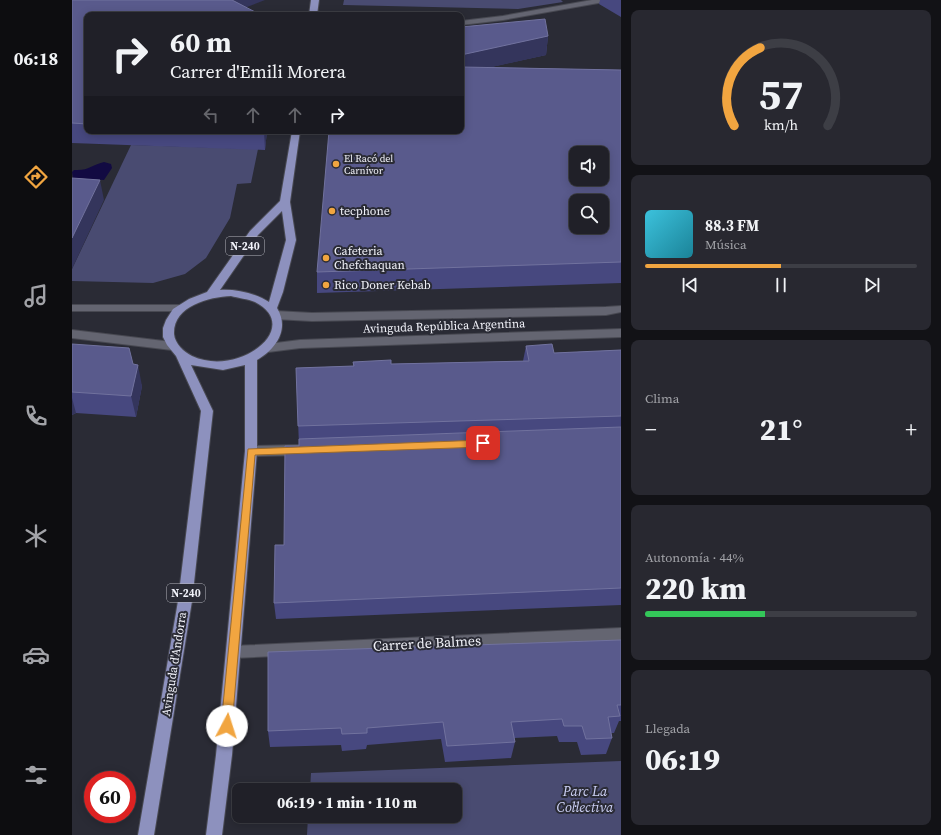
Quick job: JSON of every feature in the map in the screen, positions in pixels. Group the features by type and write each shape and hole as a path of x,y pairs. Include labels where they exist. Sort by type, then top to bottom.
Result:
{"main road":[{"path":"313,12 315,0"},
{"path":"176,350 199,364 229,366 251,359 268,348 277,335 278,328 273,312 291,240 285,202 296,134"},
{"name":"N-240","path":"211,295 254,233 285,202"},
{"name":"N-240","path":"176,350 168,333 168,326 176,313 195,300 224,293 245,295 262,302 273,312"},
{"name":"Avinguda d'Andorra","path":"146,835 185,601 207,411 176,350"},
{"path":"214,835 224,755 251,451 251,359"}],"street":[{"path":"464,23 503,18 604,0"},
{"path":"72,308 182,308"},
{"name":"Avinguda República Argentina","path":"273,312 312,318 606,311 621,308"},
{"name":"Avinguda República Argentina","path":"268,348 300,344 621,333"},
{"path":"72,334 176,350"},
{"path":"251,451 316,449"},
{"name":"Carrer de Balmes","path":"233,652 621,634"}],"green space":[{"path":"344,0 561,0 563,2 518,9 343,5"},
{"path":"131,145 258,149 251,183 237,184 230,218 206,258 185,274 153,283 72,281 72,269"},
{"name":"Parc La Col·lectiva","path":"621,761 621,835 307,835 308,823 462,823 462,783 310,783 311,773"}],"shaded area":[{"path":"104,162 111,164 112,168 104,180 73,178 72,172 74,170 87,169"}],"building":[{"path":"72,0 232,0 255,12 84,12 84,124 72,123"},
{"path":"545,19 548,36 464,54 464,27"},
{"path":"464,67 621,70 621,262 317,272 329,134 464,134"},
{"path":"72,178 100,180 72,238"},
{"path":"72,344 129,348 133,364 138,365 131,396 72,392"},
{"path":"552,344 554,353 621,350 621,416 298,426 296,368 354,366 353,362 391,360 391,364 529,361 526,346"},
{"path":"621,427 621,588 274,603 275,545 284,545 285,446 299,446 299,439"},
{"path":"621,640 621,705 617,705 620,716 608,717 612,738 586,739 582,726 564,726 562,719 511,722 515,742 447,746 443,722 367,728 367,733 342,734 341,728 268,731 268,652"}],"place":[{"name":"El Racó del Carnívor","path":"336,164"},
{"name":"tecphone","path":"332,211"},
{"name":"Cafeteria Chefchaquan","path":"326,258"},
{"name":"Rico Doner Kebab","path":"326,285"}],"route":[{"path":"227,726 251,451 483,443"}]}
